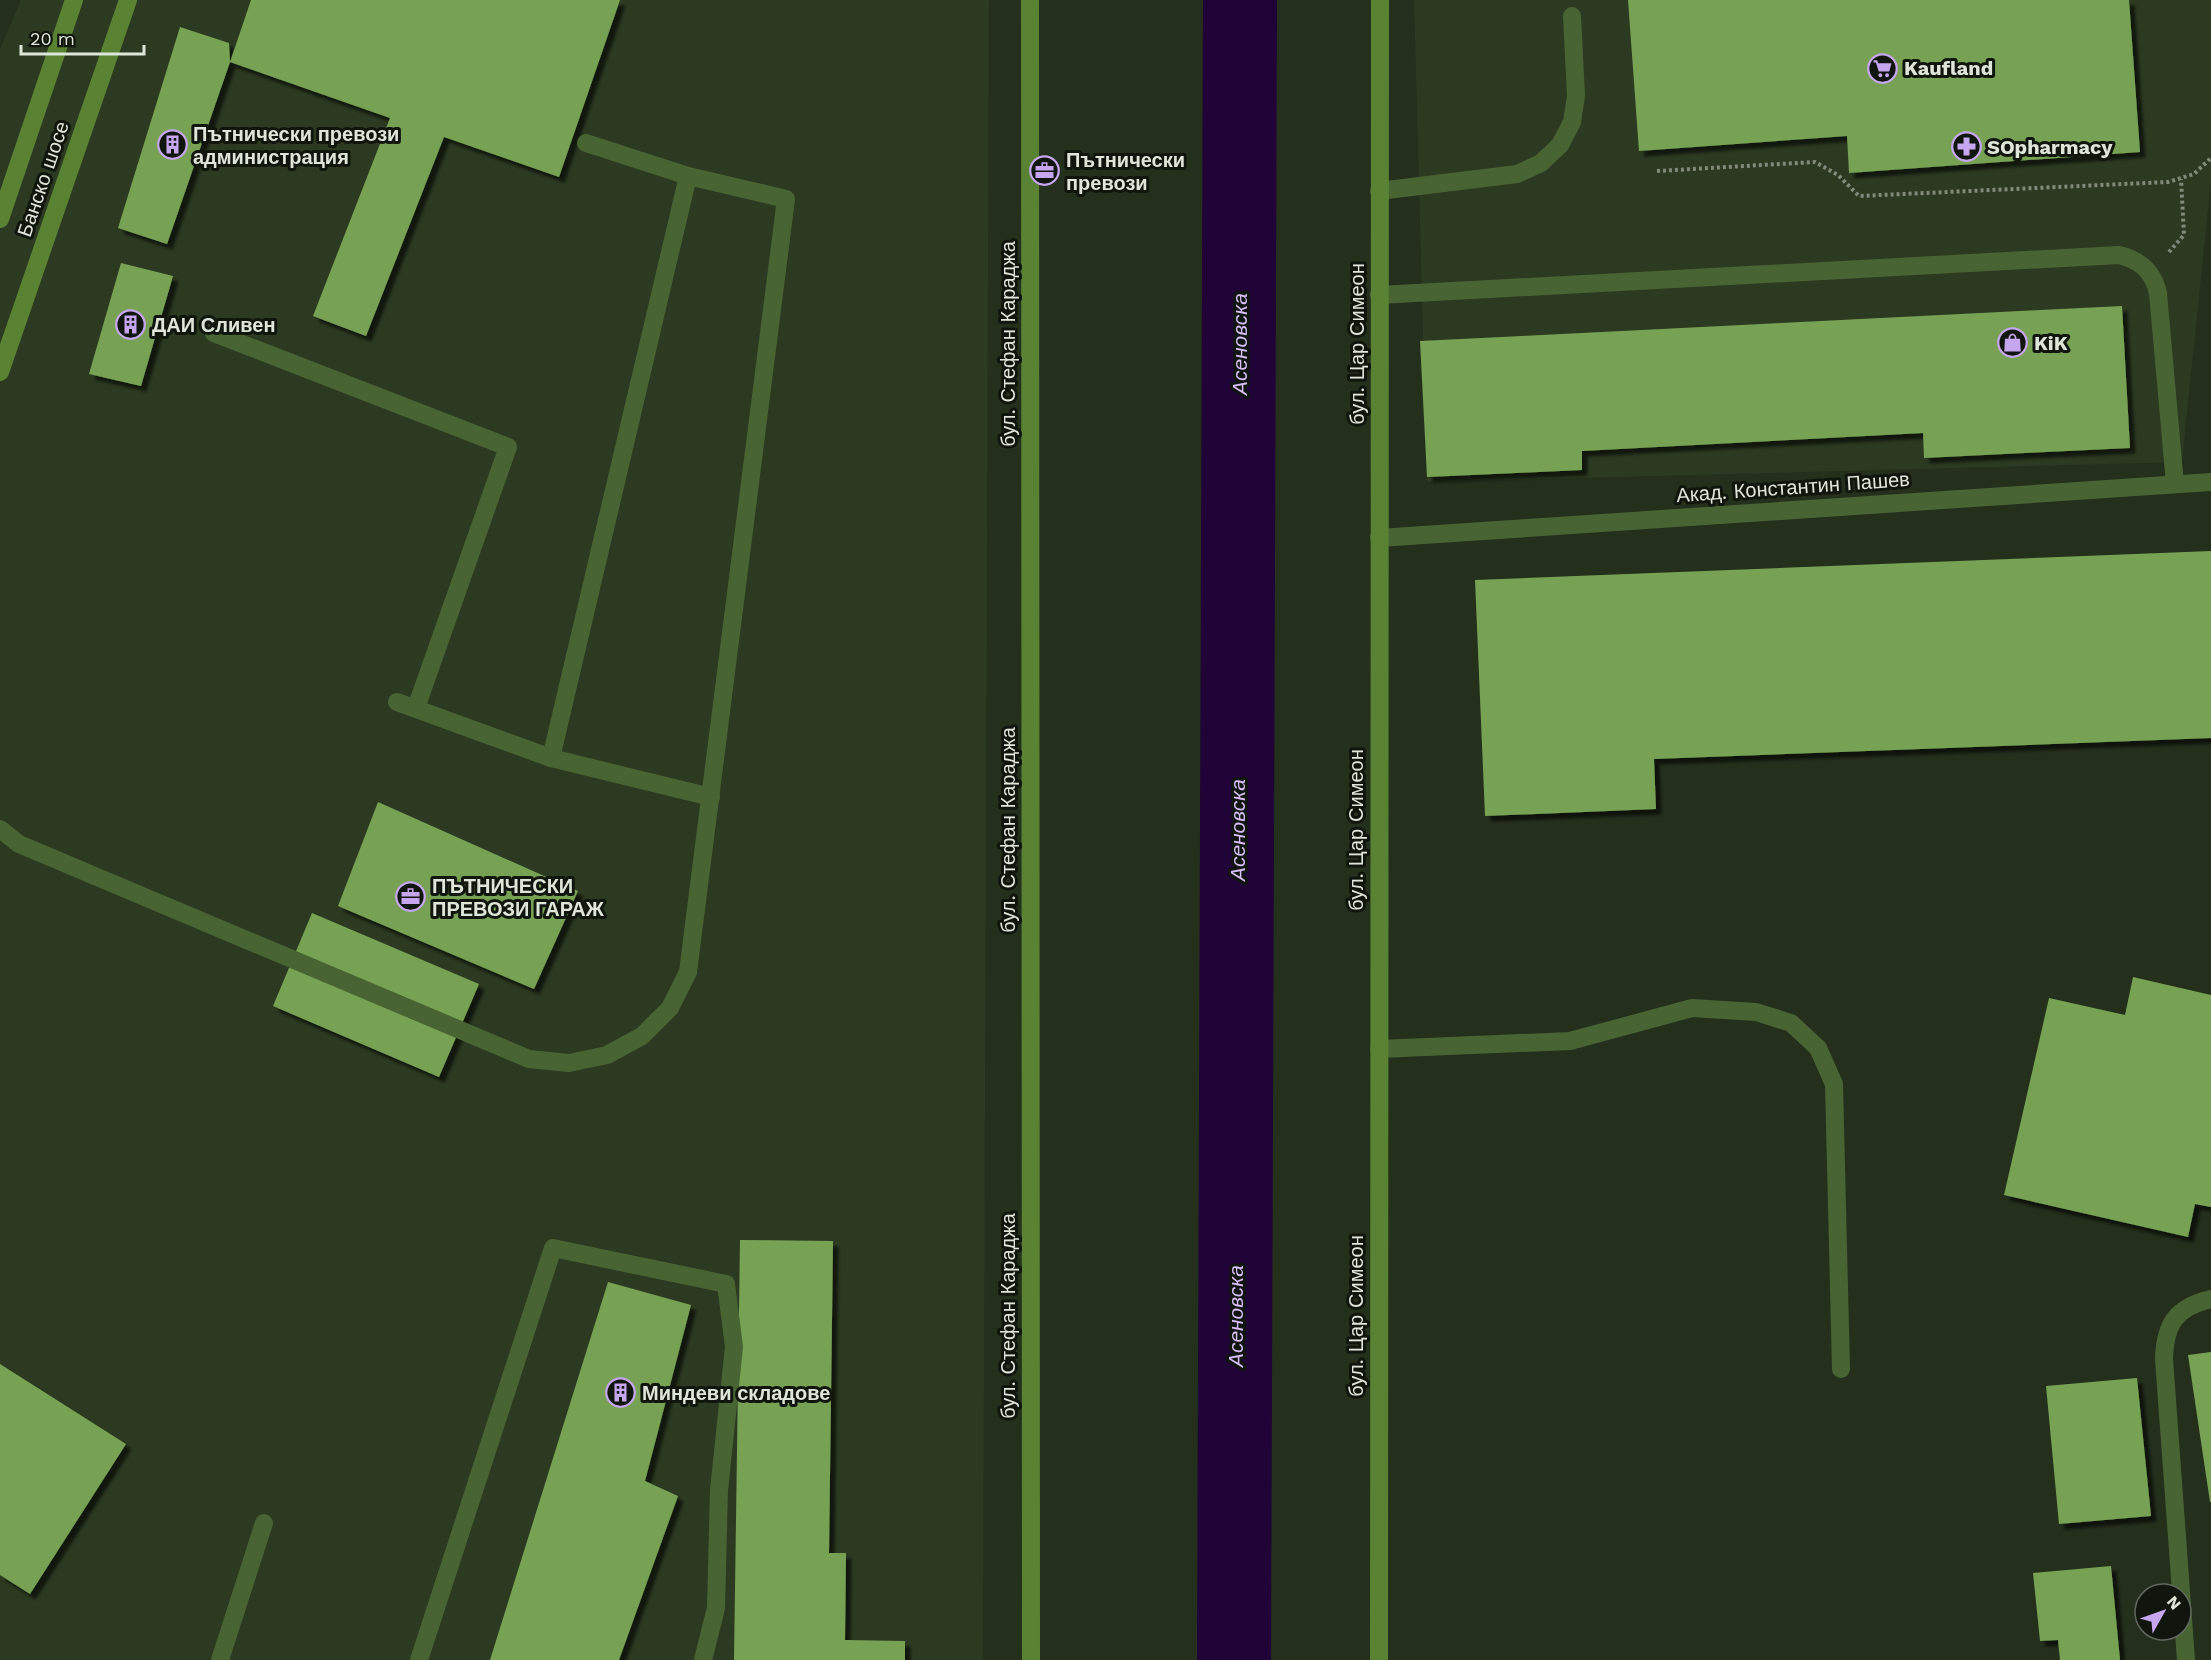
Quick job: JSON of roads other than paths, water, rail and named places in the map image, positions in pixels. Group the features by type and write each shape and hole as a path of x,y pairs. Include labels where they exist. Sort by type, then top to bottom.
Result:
{"main road":[{"name":"Банско шосе","path":"0,219 74,0"},
{"name":"Банско шосе","path":"0,372 128,0"},
{"name":"бул. Стефан Караджа","path":"1030,0 1030,1660"},
{"name":"бул. Цар Симеон","path":"1379,1660 1380,0"}],"street":[{"path":"1379,191 1517,174 1541,163 1560,145 1572,122 1576,96 1572,16"},
{"path":"0,829 19,844 41,854 529,1059 568,1063 608,1055 642,1036 670,1008 688,972 786,199 688,176 586,142"},
{"path":"551,759 688,176"},
{"path":"1379,296 2071,258 2125,257 2141,264 2156,282 2175,484"},
{"path":"214,333 508,447 416,708"},
{"name":"Акад. Константин Пашев","path":"1378,537 2211,482"},
{"path":"397,702 551,759 711,797"},
{"path":"1379,1049 1570,1041 1692,1008 1756,1012 1791,1023 1818,1048 1834,1084 1841,1369"},
{"path":"419,1660 553,1248 726,1284 734,1347 719,1490 716,1608 703,1660"},
{"path":"2186,1660 2164,1341 2168,1329 2183,1310 2211,1299"},
{"path":"220,1660 264,1523"}],"waterway":[{"name":"Асеновска","path":"1234,1660 1240,0"}],"place":[{"name":"Kaufland","path":"1883,68"},
{"name":"Пътнически превози администрация","path":"172,145"},
{"name":"SOpharmacy","path":"1966,147"},
{"name":"Пътнически превози","path":"1045,171"},
{"name":"ДАИ Сливен","path":"131,325"},
{"name":"KiK","path":"2013,343"},
{"name":"ПЪТНИЧЕСКИ ПРЕВОЗИ ГАРАЖ","path":"411,897"},
{"name":"Миндеви складове","path":"621,1393"}]}
